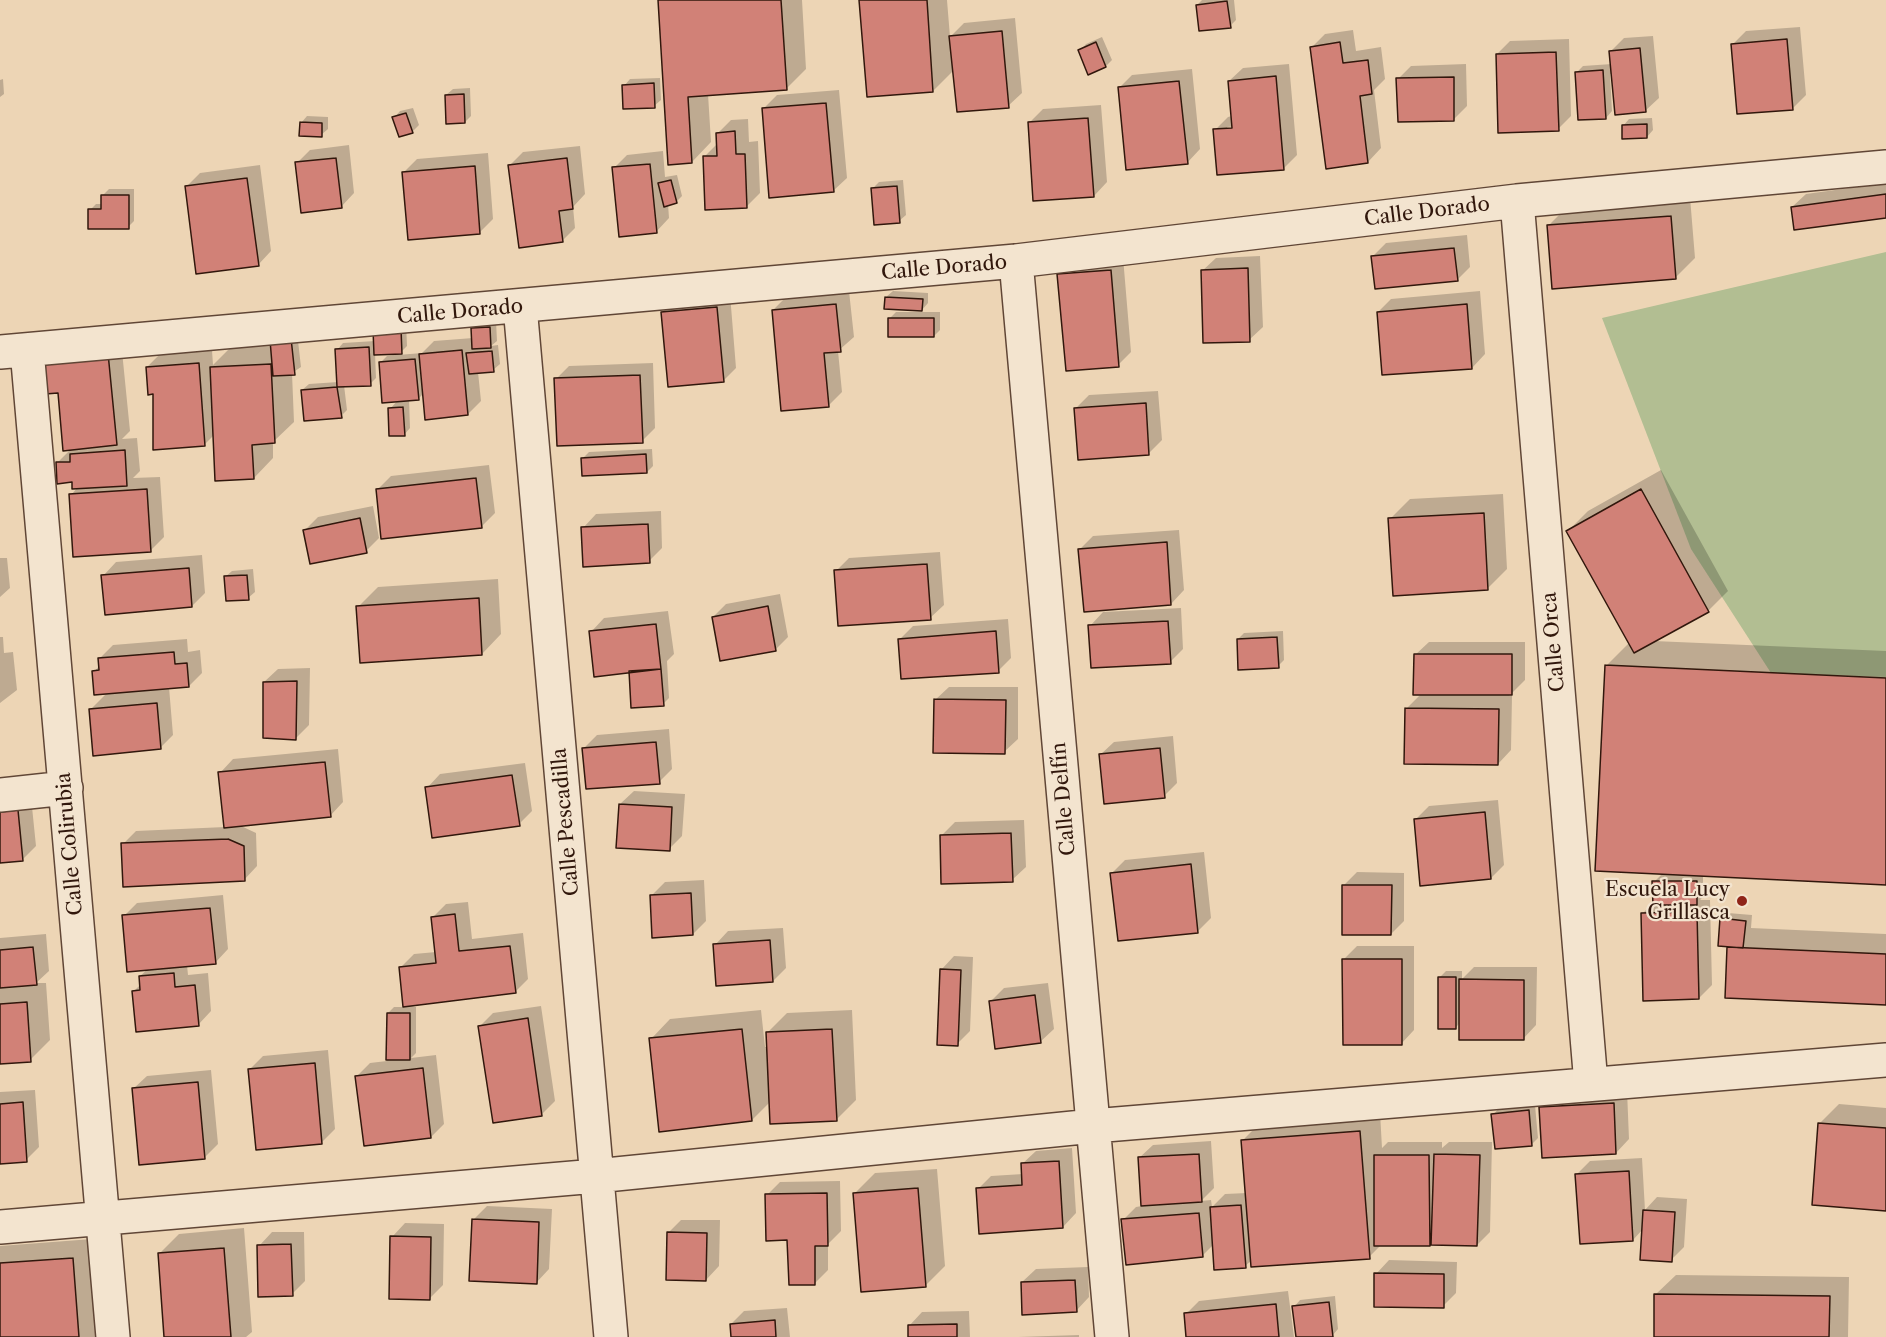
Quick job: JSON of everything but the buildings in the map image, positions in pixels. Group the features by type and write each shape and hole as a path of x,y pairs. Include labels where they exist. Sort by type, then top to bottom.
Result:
{"street":[{"name":"Calle Dorado","path":"14,351 1016,261 1517,201 1886,167"},
{"name":"Calle Orca","path":"1517,201 1591,1084"},
{"name":"Calle Delfín","path":"1016,261 1112,1337"},
{"name":"Calle Pescadilla","path":"520,306 611,1337"},
{"name":"Calle Colirubia","path":"14,351 66,789 113,1337"},
{"path":"0,795 66,789"},
{"path":"0,1227 596,1176 1093,1126 1886,1060"}],"green space":[{"path":"1886,252 1886,677 1771,673 1691,549 1602,318"}],"place":[{"name":"Escuela Lucy Grillasca","path":"1742,901"}]}
